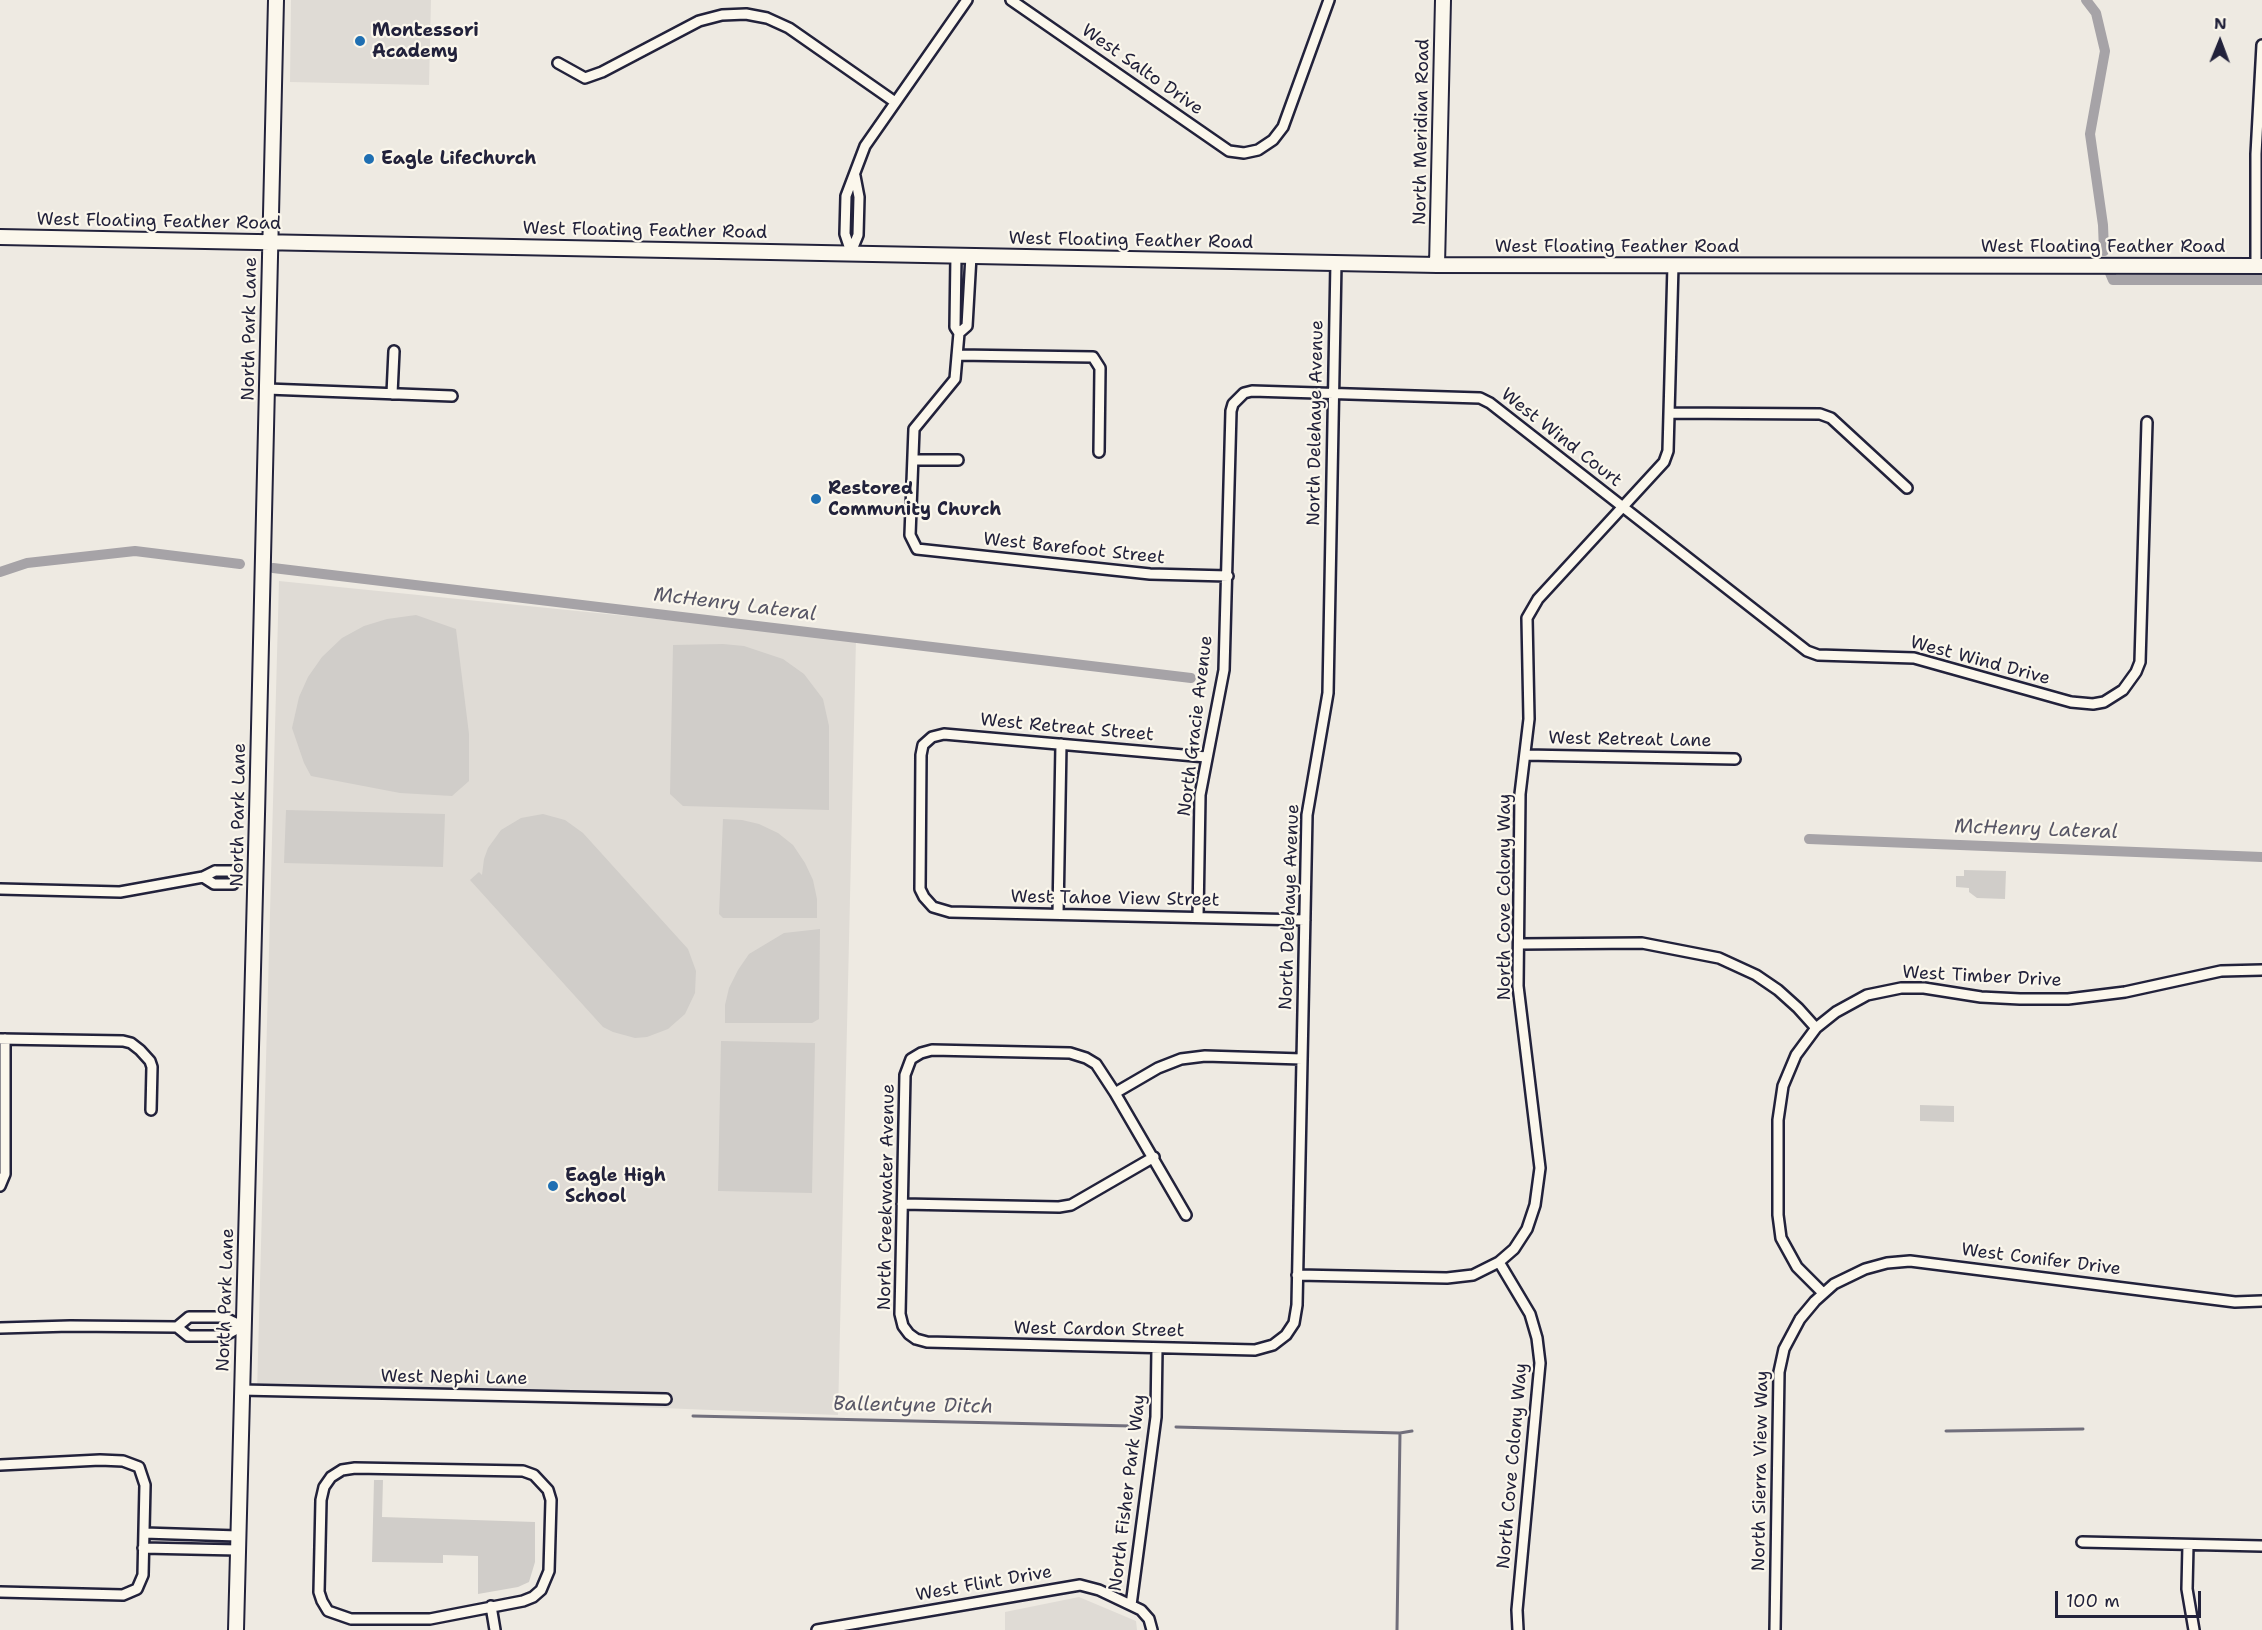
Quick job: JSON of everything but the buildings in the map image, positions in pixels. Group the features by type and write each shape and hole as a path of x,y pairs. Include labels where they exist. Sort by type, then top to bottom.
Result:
{"main road":[{"name":"North Park Lane","path":"236,1630 276,0"},
{"name":"North Meridian Road","path":"1437,265 1443,0"},
{"name":"West Floating Feather Road","path":"0,237 1437,265 2259,266"}],"street":[{"path":"851,252 845,234 846,196 855,176 857,162 865,146 967,0"},
{"name":"West Salto Drive","path":"1011,0 1229,150 1244,153 1258,150 1273,140 1283,127 1329,0"},
{"path":"558,63 585,78 602,72 699,21 722,15 746,14 767,18 789,28 895,102"},
{"path":"2259,266 2256,154 2262,45"},
{"path":"956,255 955,327 959,333 955,379 914,429 913,460 958,460"},
{"path":"959,333 967,326 971,256"},
{"name":"North Delehaye Avenue","path":"1286,1335 1294,1323 1297,1305 1307,815 1328,693 1336,262"},
{"name":"North Cove Colony Way","path":"1518,1630 1517,1610 1540,1363 1538,1338 1530,1314 1499,1262 1514,1249 1527,1229 1540,1179 1519,998 1520,794 1530,719 1526,629 1531,608 1664,462 1670,440 1673,265"},
{"path":"393,394 394,351"},
{"path":"957,355 1093,357 1100,368 1099,452"},
{"path":"267,389 452,396"},
{"name":"West Wind Court","path":"1238,398 1252,391 1480,398 1490,403 1623,507"},
{"name":"North Gracie Avenue","path":"1198,917 1200,795 1224,670 1231,411 1238,398"},
{"path":"1670,413 1820,414 1831,418 1907,488"},
{"name":"West Wind Drive","path":"1623,507 1807,651 1818,655 1914,658 2072,702 2093,704 2104,702 2123,690 2136,672 2141,651 2146,422"},
{"name":"West Barefoot Street","path":"913,460 910,535 917,549 1150,574 1228,576"},
{"name":"West Retreat Street","path":"928,902 918,881 921,755 927,741 932,737 944,734 1206,757"},
{"path":"1058,914 1061,744"},
{"name":"West Retreat Lane","path":"1525,755 1735,759"},
{"path":"0,889 120,892 202,877 216,871 233,871 235,878 256,878"},
{"name":"West Tahoe View Street","path":"928,902 938,909 950,912 1305,920"},
{"path":"1519,944 1642,944 1719,958 1756,975 1778,990 1816,1028 1791,1065 1781,1097 1778,1215 1781,1238 1790,1258 1823,1293"},
{"name":"West Timber Drive","path":"1816,1028 1846,1005 1867,995 1890,989 1924,987 1981,997 2068,999 2125,992 2221,971 2262,970"},
{"path":"0,1186 5,1174 2,1039 131,1043 150,1061 152,1067 152,1110"},
{"name":"North Creekwater Avenue","path":"909,1334 903,1326 900,1314 905,1075 911,1059 932,1050 1070,1053 1096,1064 1115,1093"},
{"path":"1186,1215 1115,1093 1158,1068 1181,1059 1205,1056 1302,1059"},
{"path":"902,1204 1059,1207 1071,1205 1154,1157"},
{"name":"West Conifer Drive","path":"1823,1293 1844,1278 1865,1269 1887,1263 1910,1261 2235,1302 2262,1301"},
{"path":"1297,1275 1447,1278 1473,1275 1499,1262"},
{"name":"North Sierra View Way","path":"1775,1630 1779,1372 1784,1349 1794,1328 1807,1309 1823,1293"},
{"path":"177,1327 189,1317 223,1317 242,1326"},
{"path":"0,1328 177,1327 188,1336 224,1336 242,1326"},
{"name":"West Cardon Street","path":"909,1334 927,1342 1255,1350 1273,1345 1286,1335"},
{"name":"North Fisher Park Way","path":"1131,1605 1156,1417 1157,1348"},
{"name":"West Nephi Lane","path":"241,1390 666,1399"},
{"path":"0,1465 123,1461 139,1467 145,1485 143,1575 137,1589 123,1595 0,1592"},
{"path":"355,1468 523,1471 534,1475 548,1490 551,1500 549,1571 541,1590 523,1601 491,1606 430,1619 351,1619 328,1611 319,1592 321,1500 324,1487 331,1477 342,1470 355,1468"},
{"path":"144,1533 238,1536"},
{"path":"2082,1542 2262,1546"},
{"path":"2188,1545 2187,1588 2194,1630"},
{"path":"143,1548 238,1550"},
{"name":"West Flint Drive","path":"817,1630 1080,1585 1099,1590 1141,1610 1149,1619 1152,1630"},
{"path":"491,1606 495,1630"}],"shaded area":[{"name":"Montessori Academy","path":"291,0 431,0 429,85 290,82"},
{"name":"Eagle High School","path":"279,581 856,639 838,1415 257,1392"},
{"path":"416,615 456,629 469,734 469,781 452,796 400,793 311,776 292,728 299,697 308,677 322,657 342,638 364,626 387,619"},
{"path":"673,645 744,646 783,659 804,674 823,699 829,726 829,810 683,806 670,794"},
{"path":"286,810 445,814 443,867 284,863"},
{"path":"543,814 565,820 583,833 688,949 696,971 695,993 685,1014 668,1029 647,1037 635,1038 603,1027 470,880 479,872 482,875 488,848 501,830 521,818"},
{"path":"723,819 759,824 778,833 793,845 813,880 817,899 817,918 723,918 719,914"},
{"path":"1964,870 2006,871 2005,899 1977,898 1969,892 1969,888 1956,887 1956,876 1964,876"},
{"path":"820,929 819,1019 812,1023 725,1023 725,1005 729,988 749,954 784,933"},
{"path":"721,1041 815,1043 812,1193 718,1191"},
{"path":"1920,1105 1954,1106 1954,1122 1920,1121"},
{"path":"374,1480 383,1480 382,1517 535,1522 535,1562 529,1582 518,1587 478,1594 478,1556 443,1555 443,1563 372,1562"},
{"path":"1079,1597 1136,1621 1137,1630 1005,1630 1005,1612"}],"waterway":[{"path":"2086,0 2096,13 2105,51 2090,134 2103,225 2104,251"},
{"path":"2110,273 2113,280 2262,280"},
{"name":"McHenry Lateral","path":"0,572 27,563 135,551 240,564"},
{"name":"McHenry Lateral","path":"273,568 1191,678"},
{"name":"McHenry Lateral","path":"1809,839 2262,857"},
{"name":"Ballentyne Ditch","path":"693,1416 1132,1426"},
{"name":"Ballentyne Ditch","path":"1176,1427 1400,1433 1412,1431"},
{"name":"Ballentyne Ditch","path":"1946,1431 2083,1429"},
{"path":"1397,1630 1400,1433"}],"place":[{"name":"Montessori Academy","path":"360,41"},
{"name":"Eagle LifeChurch","path":"369,159"},
{"name":"Restored Community Church","path":"816,499"},
{"name":"Eagle High School","path":"553,1186"}]}
